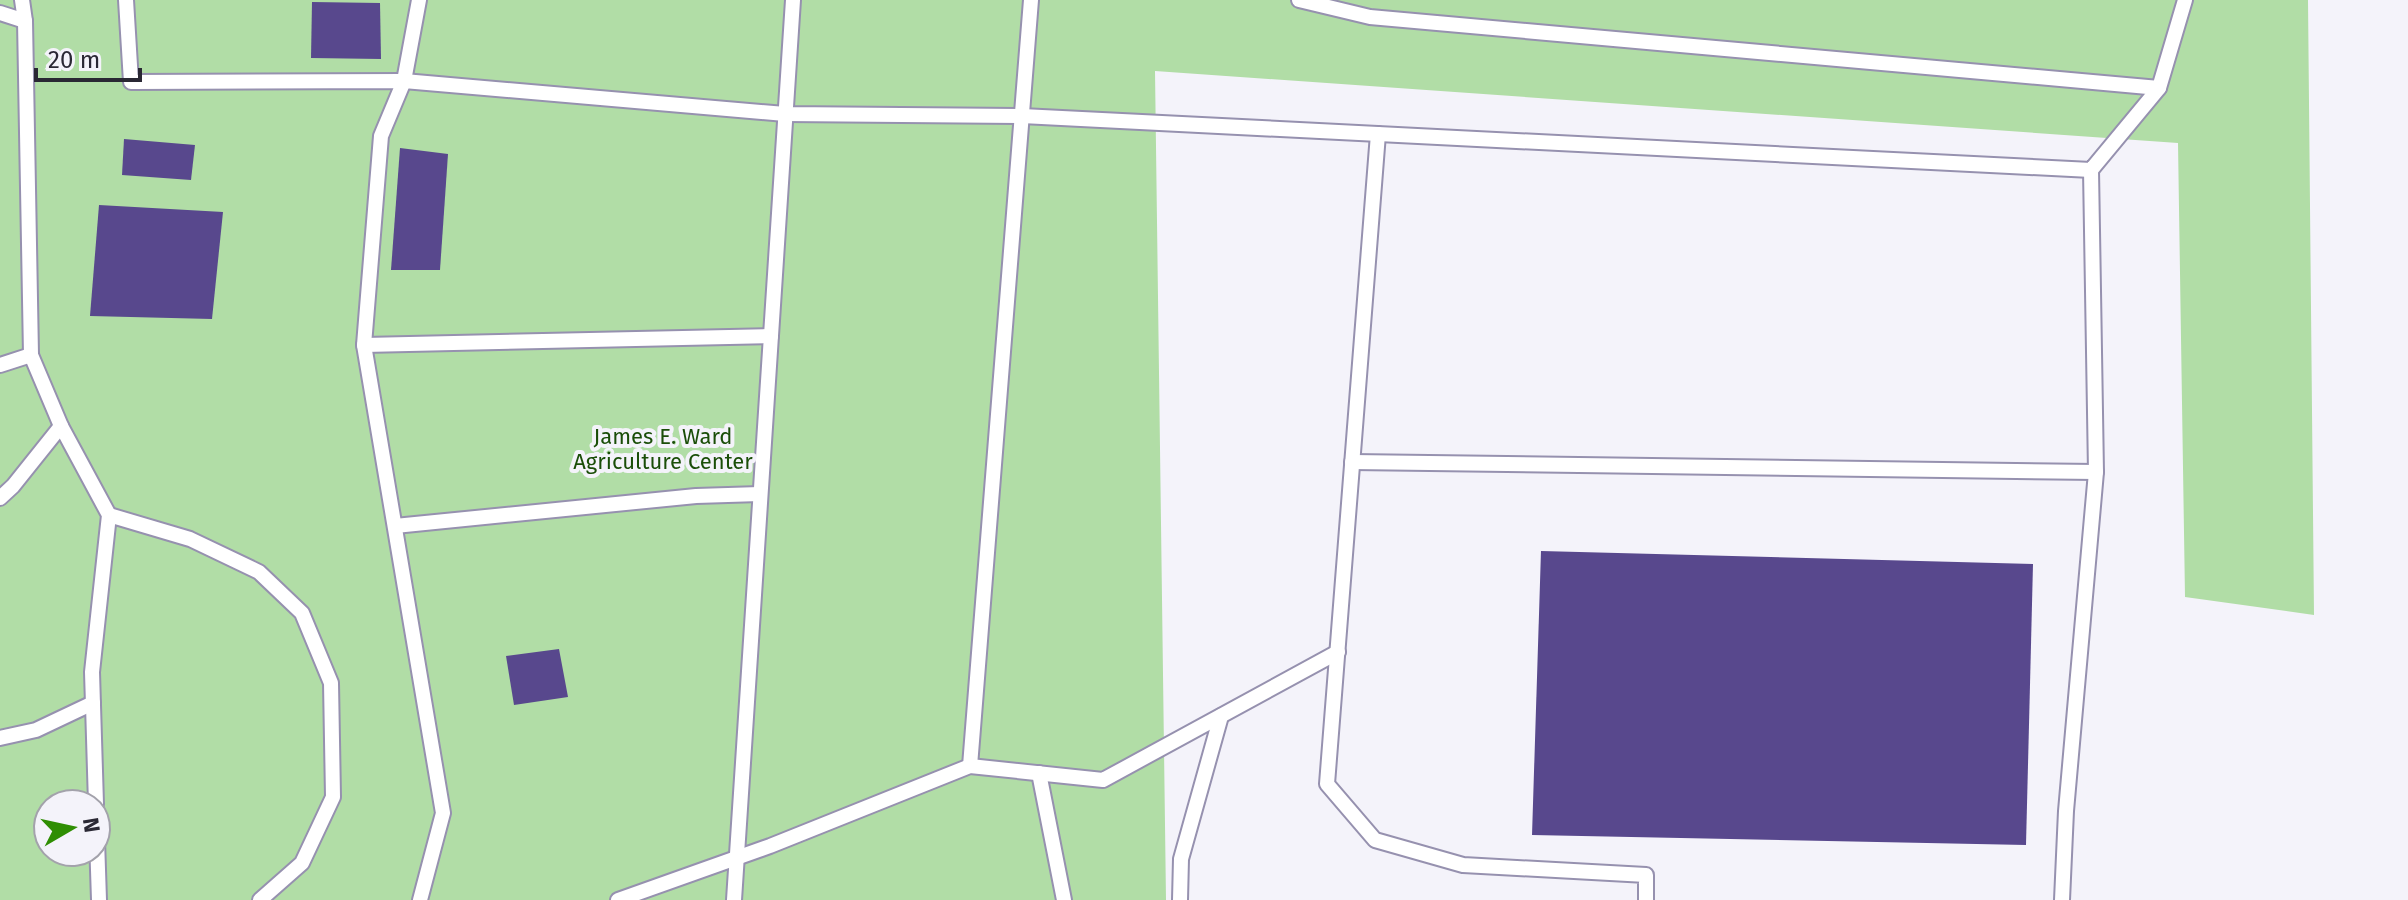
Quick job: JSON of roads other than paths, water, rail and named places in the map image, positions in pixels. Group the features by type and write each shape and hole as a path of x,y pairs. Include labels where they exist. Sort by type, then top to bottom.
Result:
{"lane":[{"path":"22,0 25,21 31,355 61,426 109,515 92,672 95,788"},
{"path":"126,0 131,82 404,81 785,114 1022,116 2091,170"},
{"path":"419,0 404,81 381,136 364,345 443,813 420,900"},
{"path":"734,900 793,0"},
{"path":"970,766 1031,0"},
{"path":"1299,0 1370,17 2159,88"},
{"path":"2062,900 2067,795 2096,472 2091,170 2159,88 2185,0"},
{"path":"0,13 25,21"},
{"path":"1378,134 1327,784 1375,840 1463,865 1646,875 1646,900"},
{"path":"364,345 771,336"},
{"path":"0,365 31,355"},
{"path":"0,498 61,426"},
{"path":"1352,462 2096,472"},
{"path":"395,526 696,496 760,494"},
{"path":"109,515 190,539 259,572 302,613 331,683 333,797 302,863 260,900"},
{"path":"618,900 737,858 970,766 1103,780 1338,652"},
{"path":"0,738 36,730 93,703"},
{"path":"1180,900 1181,859 1221,716"},
{"path":"1039,773 1064,900"},
{"path":"98,868 99,900"}],"park label":[{"name":"James E. Ward Agriculture Center","path":"663,448"}]}
